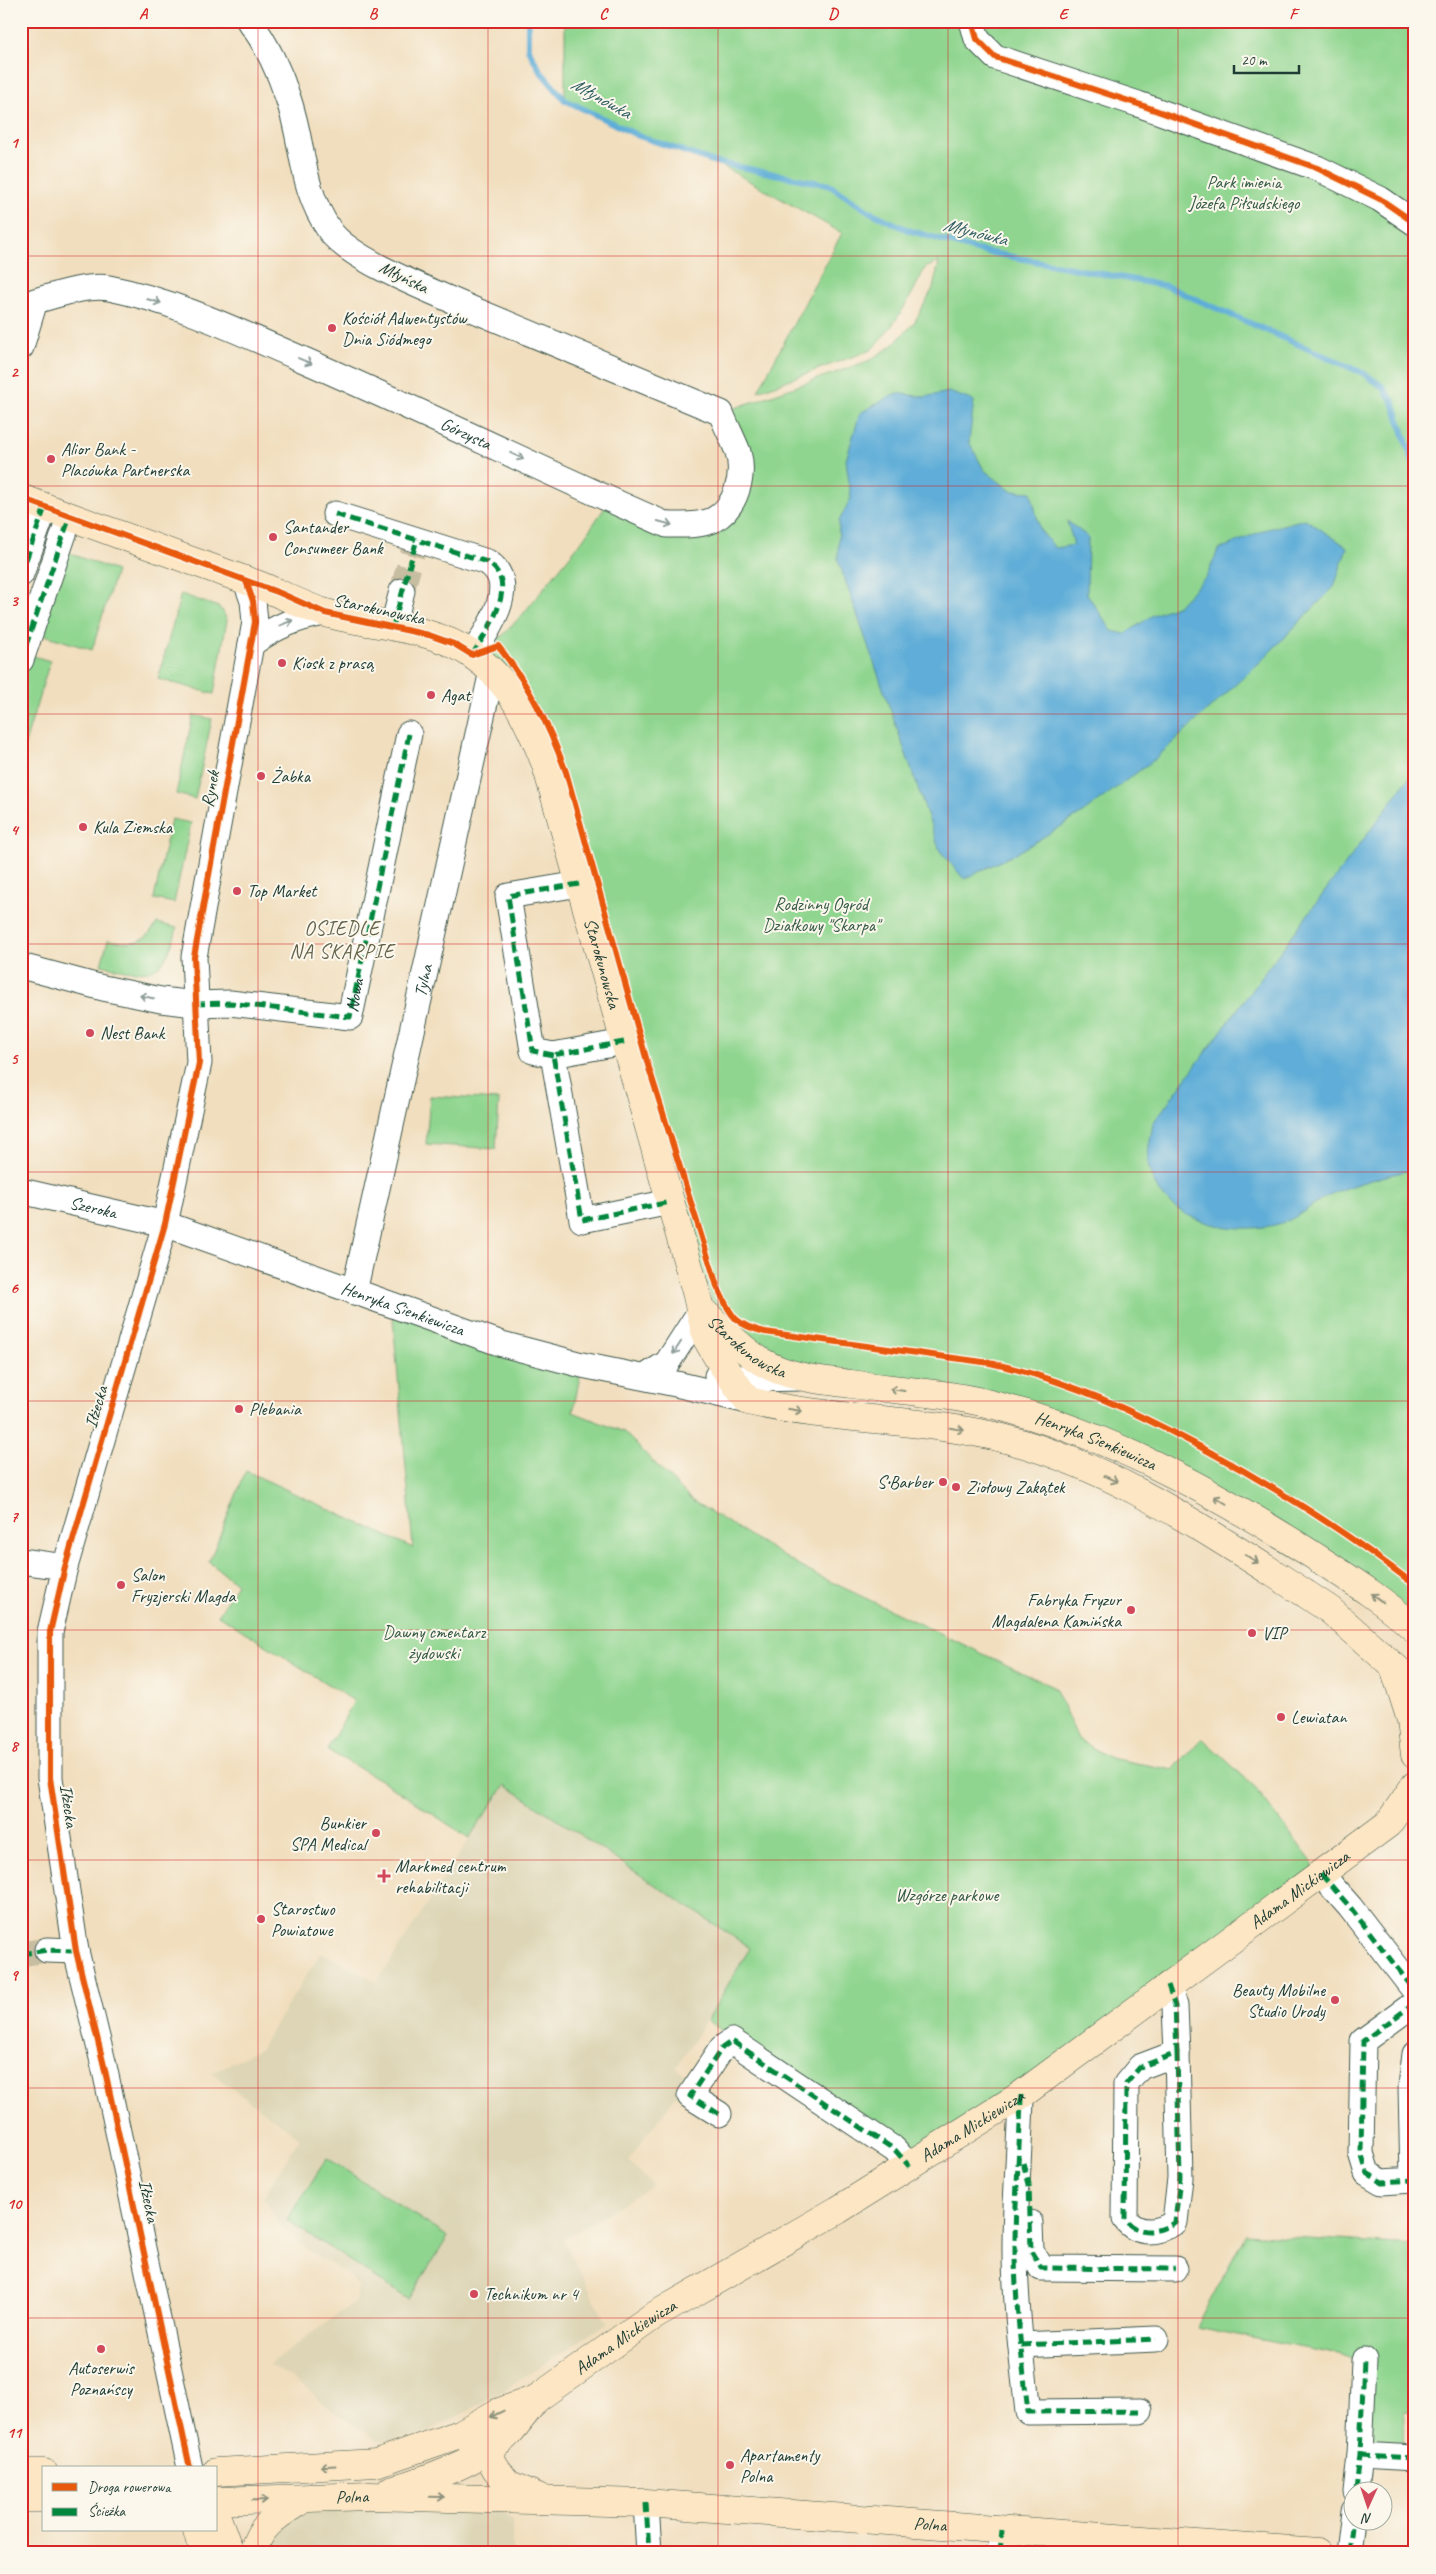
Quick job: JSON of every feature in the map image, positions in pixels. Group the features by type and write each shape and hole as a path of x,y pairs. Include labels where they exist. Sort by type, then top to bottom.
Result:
{"street":[{"name":"Młyńska","path":"249,21 265,46 289,99 305,179 316,206 332,233 356,252 402,278 602,365 721,413"},
{"path":"972,21 977,39 995,57 1138,104 1317,168 1380,199 1415,222"},
{"name":"Górzysta","path":"21,347 35,301 69,291 107,287 184,310 243,334 422,411 667,525 692,525 713,520 728,507 738,489 741,469 738,452 721,413"},
{"path":"21,574 46,507"},
{"path":"46,507 246,581"},
{"path":"21,660 46,507"},
{"path":"335,514 415,545 487,562 496,567 503,584 501,596 490,627 482,663"},
{"name":"Starokunowska","path":"246,581 280,593 325,613 393,626 454,644 482,663 511,692 536,739 546,765 701,1310 740,1347 764,1363 802,1378"},
{"name":"Rynek","path":"195,1004 194,957 255,622 253,601 246,581"},
{"path":"393,626 402,591"},
{"path":"251,644 273,628 298,618 325,613"},
{"name":"Tylna","path":"354,1292 482,663"},
{"name":"Nowa","path":"195,1004 230,1003 350,1017 409,734"},
{"path":"579,884 508,896 533,1051 554,1054 624,1042"},
{"path":"21,966 103,988 161,1000 195,1004"},
{"name":"Iłżecka","path":"190,2466 106,2076 76,1951 50,1778 50,1632 65,1567 165,1224 199,1063 195,1004"},
{"path":"554,1054 582,1220 670,1202"},
{"name":"Szeroka","path":"21,1191 165,1224"},
{"name":"Henryka Sienkiewicza","path":"165,1224 502,1344 582,1365 748,1401 798,1410 955,1428 1034,1447 1087,1468 1152,1499 1306,1594 1330,1610 1415,1685"},
{"path":"701,1310 707,1339 748,1401"},
{"path":"644,1377 667,1363 701,1310"},
{"name":"Henryka Sienkiewicza","path":"644,1377 674,1373 758,1379 802,1378 989,1404 1052,1422 1105,1442 1171,1472 1277,1532 1356,1582 1399,1614 1415,1629"},
{"path":"21,1561 65,1567"},
{"path":"1394,1667 1411,1720 1415,1755"},
{"name":"Adama Mickiewicza","path":"218,2472 376,2463 460,2434 497,2413 536,2399 652,2317 838,2210 1021,2096 1168,1985 1388,1824 1414,1781"},
{"path":"1388,1824 1415,1821"},
{"path":"1321,1874 1350,1907 1415,1991"},
{"path":"47,1950 76,1951"},
{"path":"1168,1985 1175,2006 1177,2053 1180,2178 1175,2222 1163,2230 1138,2230 1130,2226 1125,2219 1126,2084 1140,2067 1177,2053"},
{"path":"1415,2003 1364,2041 1361,2153 1368,2173 1382,2182 1412,2180 1411,2086 1415,2054"},
{"path":"719,2114 690,2096 722,2048 732,2042 895,2150 909,2166"},
{"path":"1021,2096 1021,2154 1015,2248 1020,2345 1028,2412 1140,2411"},
{"path":"1021,2154 1028,2184 1031,2251 1041,2268 1174,2269"},
{"path":"1020,2345 1156,2339"},
{"path":"1357,2482 1364,2360"},
{"name":"Adama Mickiewicza","path":"370,2496 407,2485 474,2457 508,2434 536,2399"},
{"name":"Polna","path":"460,2434 474,2457 476,2488 488,2498"},
{"path":"1360,2455 1415,2458"},
{"name":"Polna","path":"474,2457 496,2469 508,2484 542,2500"},
{"path":"21,2473 42,2473"},
{"name":"Polna","path":"218,2501 370,2496 646,2504 1001,2541 1318,2553"},
{"path":"21,2498 42,2498"},
{"path":"254,2553 255,2543 261,2529 303,2499"},
{"path":"646,2504 649,2553"},
{"path":"218,2520 230,2553"},
{"path":"198,2532 200,2541 208,2553"},
{"path":"1349,2553 1352,2532"}],"shaded area":[{"path":"504,1785 750,1949 677,2067 689,2078 628,2161 653,2185 563,2240 607,2323 506,2389 429,2432 379,2441 319,2401 309,2389 269,2364 356,2301 358,2287 346,2273 318,2257 281,2227 263,2197 300,2138 211,2073 260,2049 321,1952 377,1982"},
{"path":"488,2498 513,2522 513,2553 254,2553 283,2513"}],"green space":[{"path":"565,21 1415,21 1415,1629 1105,1442 801,1378 719,1325 546,765 472,655 501,637 523,614 584,538 610,500 692,525 738,489 721,413 868,361 892,346 914,323 933,288 939,262 925,268 901,312 871,350 758,391 842,233 715,162 639,136 565,100"},
{"path":"61,550 116,571 92,650 35,632"},
{"path":"181,594 218,607 222,610 227,620 214,694 158,679"},
{"path":"27,654 50,661 23,750 21,673"},
{"path":"193,715 212,719 195,799 176,794"},
{"path":"171,819 191,823 174,903 154,899"},
{"path":"157,923 177,928 166,958 159,966 142,972 101,965 108,940 130,942 142,939 147,936"},
{"path":"430,1096 499,1100 496,1149 426,1144"},
{"name":"Wzgórze parkowe","path":"396,1307 582,1365 573,1412 624,1432 691,1500 804,1569 1055,1688 1078,1739 1110,1758 1173,1770 1202,1738 1255,1787 1321,1874 909,2166 707,2020 750,1948 505,1785 469,1838 384,1782 327,1750 354,1701 218,1615 237,1584 209,1562 246,1471 413,1548 393,1320"},
{"path":"327,2158 448,2237 408,2299 287,2220"},
{"path":"1246,2234 1415,2245 1415,2414 1404,2413 1403,2457 1360,2455 1364,2360 1196,2327"}],"water":[{"path":"949,392 974,401 969,442 984,470 1011,491 1031,492 1040,530 1055,548 1074,545 1067,521 1088,537 1087,594 1112,631 1125,634 1153,615 1179,605 1207,576 1218,550 1264,530 1305,519 1347,547 1334,587 1261,661 1155,759 1081,814 1017,853 964,879 940,851 838,560 839,521 851,498 846,460 860,413 896,393 924,397"},
{"path":"1415,770 1415,1169 1351,1186 1325,1197 1289,1220 1263,1227 1223,1226 1203,1221 1184,1213 1169,1202 1157,1187 1149,1168 1148,1151 1153,1123"}],"waterway":[{"name":"Młynówka","path":"528,21 528,49 541,72 565,100 639,136 715,162 829,185 870,212 908,230 976,250 1166,286 1365,374 1383,387 1393,402 1415,468"}],"tunnel":[{"path":"402,591 413,552"},
{"path":"21,1954 47,1950"}],"marked path":[{"path":"21,574 45,507"},
{"path":"335,514 487,562 497,571 501,582 498,607 486,633 472,655"},
{"path":"21,660 70,516"},
{"path":"393,626 417,539"},
{"path":"195,1004 230,1003 350,1017 409,734"},
{"path":"553,1055 533,1051 508,896 579,884"},
{"path":"624,1042 553,1055 582,1220 670,1202"},
{"path":"1321,1874 1350,1907 1415,1991"},
{"path":"21,1954 47,1950 76,1951"},
{"path":"1168,1985 1175,2006 1177,2053"},
{"path":"1415,2003 1363,2041 1361,2153 1367,2173 1382,2182 1413,2180 1411,2086 1415,2054"},
{"path":"719,2114 690,2096 722,2048 732,2041 895,2150 909,2166"},
{"path":"1177,2053 1180,2178 1175,2222 1162,2229 1142,2230 1136,2228 1125,2219 1126,2084 1140,2067 1177,2053"},
{"path":"1021,2095 1015,2269 1019,2330 1028,2412 1140,2411"},
{"path":"1023,2163 1029,2184 1031,2251 1041,2268 1175,2269"},
{"path":"1021,2345 1156,2339"},
{"path":"1357,2482 1364,2360"},
{"path":"1360,2455 1415,2458"},
{"path":"646,2503 649,2553"},
{"path":"1000,2553 1002,2530"},
{"path":"1349,2553 1352,2532"}],"cycle path":[{"path":"972,21 977,39 995,57 1138,104 1317,168 1380,199 1415,223"},
{"path":"21,498 280,593 325,613 429,635 454,644 472,655 498,646 529,690 553,738 566,772 648,1065 717,1286 730,1311 739,1322 765,1332 990,1363 1075,1388 1156,1424 1261,1481 1339,1530 1415,1585"},
{"path":"190,2466 104,2066 76,1951 50,1778 50,1632 65,1567 165,1224 199,1063 194,957 255,622 253,601 246,581"}],"place":[{"name":"Kościół Adwentystów Dnia Siódmego","path":"332,328"},
{"name":"Alior Bank - Placówka Partnerska","path":"51,459"},
{"name":"Santander Consumeer Bank","path":"273,537"},
{"name":"Kiosk z prasą","path":"282,663"},
{"name":"Agat","path":"431,695"},
{"name":"Żabka","path":"261,776"},
{"name":"Kula Ziemska","path":"83,827"},
{"name":"Top Market","path":"237,891"},
{"name":"Nest Bank","path":"90,1033"},
{"name":"Plebania","path":"239,1409"},
{"name":"S•Barber","path":"943,1482"},
{"name":"Ziołowy Zakątek","path":"956,1487"},
{"name":"Salon Fryzjerski Magda","path":"121,1585"},
{"name":"Fabryka Fryzur Magdalena Kamińska","path":"1131,1610"},
{"name":"VIP","path":"1252,1633"},
{"name":"Lewiatan","path":"1281,1717"},
{"name":"Bunkier SPA Medical","path":"376,1833"},
{"name":"Markmed centrum rehabilitacji","path":"384,1876"},
{"name":"Starostwo Powiatowe","path":"261,1919"},
{"name":"Beauty Mobilne Studio Urody","path":"1335,2000"},
{"name":"Technikum nr 4","path":"474,2294"},
{"name":"Autoserwis Poznańscy","path":"101,2349"},
{"name":"Apartamenty Polna","path":"730,2465"}],"district":[{"name":"OSIEDLE NA SKARPIE","path":"342,940"}],"park label":[{"name":"Park imienia Józefa Piłsudskiego","path":"1244,192"},
{"name":"Rodzinny Ogród Działkowy \"Skarpa\"","path":"821,914"},
{"name":"Dawny cmentarz żydowski","path":"434,1642"}]}
